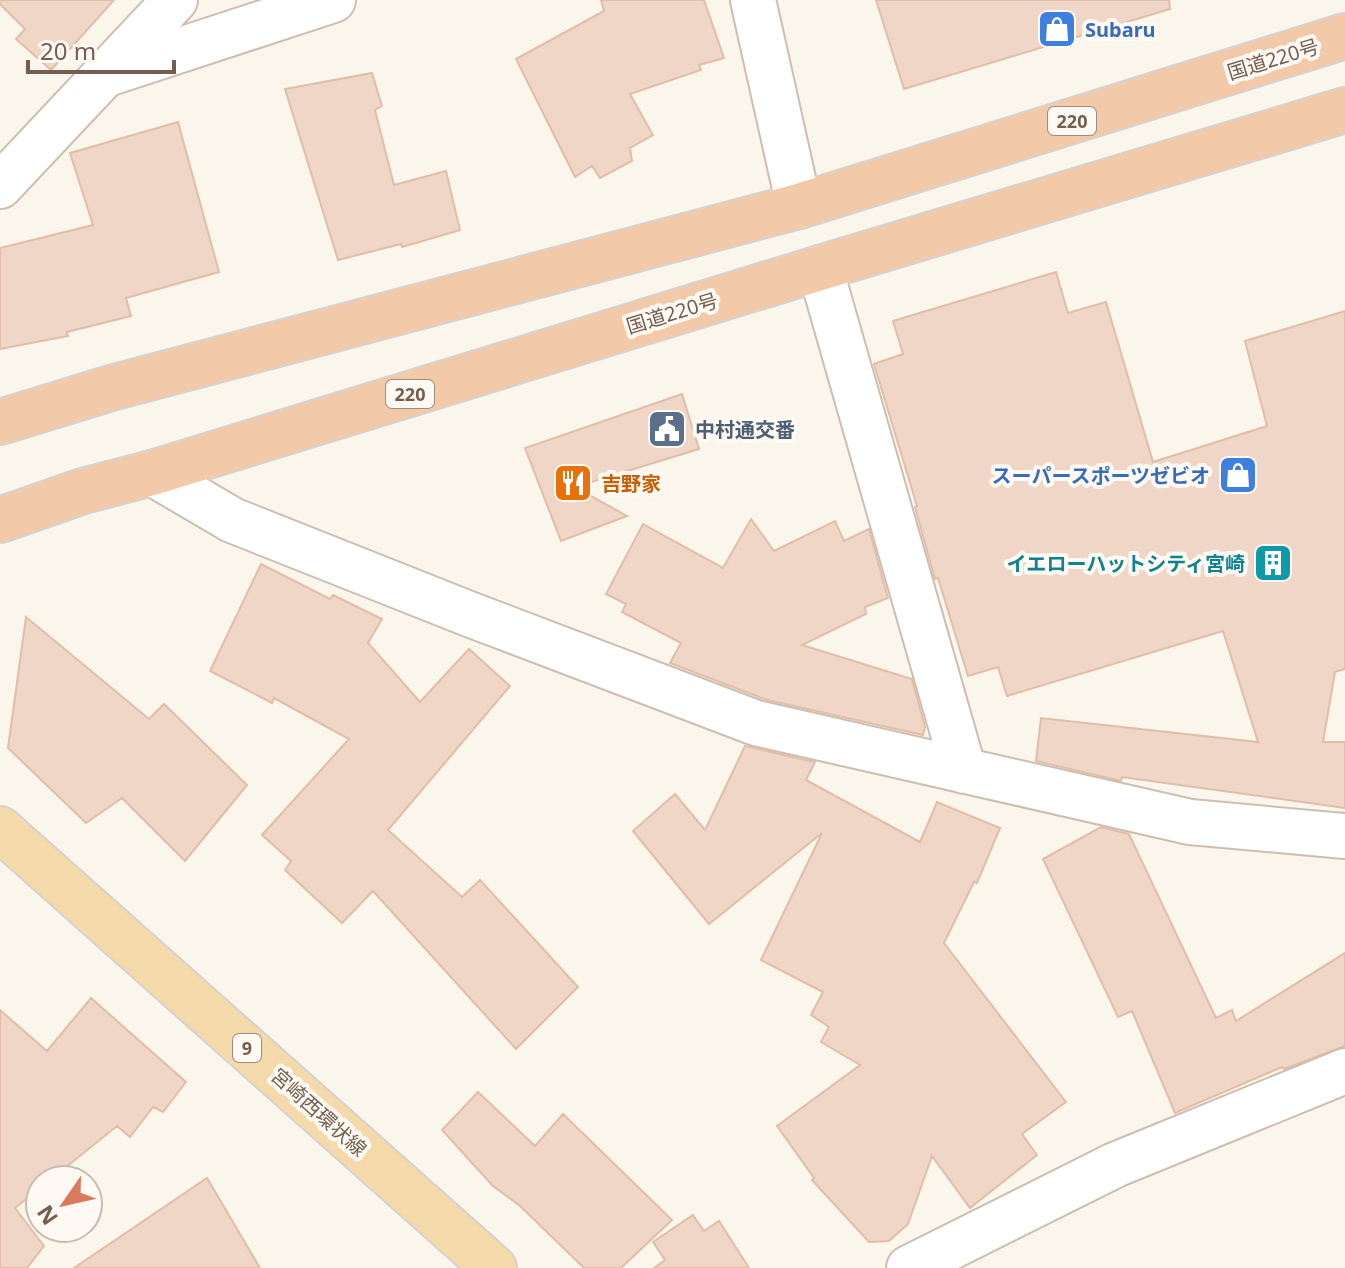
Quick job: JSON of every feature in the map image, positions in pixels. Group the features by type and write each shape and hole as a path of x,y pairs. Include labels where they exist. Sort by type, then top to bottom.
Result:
{"highway":[{"name":"国道220号","path":"0,422 111,388 799,206 1345,36"},
{"name":"国道220号","path":"0,520 83,491 152,473 1345,110"}],"main road":[{"name":"宮崎西環状線","path":"0,829 494,1268"}],"street":[{"path":"0,186 175,0"},
{"path":"104,75 333,0"},
{"path":"753,0 799,206"},
{"path":"820,268 964,771"},
{"path":"152,473 232,520 743,719 1190,822 1345,836"},
{"path":"0,543 83,491"},
{"path":"909,1268 1115,1165 1345,1071"}],"building":[{"path":"0,0 114,0 51,70 16,39 25,29 0,4"},
{"path":"601,0 704,0 724,58 699,65 701,70 630,94 653,135 630,148 632,161 600,178 592,166 575,177 516,59 604,11"},
{"path":"876,0 1169,0 1170,9 904,89"},
{"path":"372,73 382,106 375,110 394,185 446,171 460,230 402,247 401,244 338,260 285,89"},
{"path":"178,122 219,272 126,298 131,316 67,332 68,336 0,349 0,248 93,225 70,153"},
{"path":"1056,272 1068,313 1106,302 1153,462 1267,426 1245,341 1345,311 1345,669 1335,672 1323,742 1345,742 1345,808 1122,777 1121,781 1036,761 1041,718 1258,742 1223,631 1007,696 998,667 968,676 938,578 935,579 917,506 874,364 903,354 893,321"},
{"path":"682,394 699,449 575,487 627,516 561,541 525,448"},
{"path":"751,519 774,551 835,521 844,541 869,529 888,598 865,607 866,614 802,645 912,679 925,727 923,735 767,700 670,663 681,643 622,612 626,604 606,594 643,524 723,568"},
{"path":"261,564 330,599 333,595 382,619 368,643 420,702 469,649 510,686 388,830 462,897 480,880 578,987 516,1049 373,891 342,923 285,870 291,861 262,835 349,739 274,698 272,703 210,671"},
{"path":"26,617 149,719 164,704 247,785 185,861 122,798 86,823 8,748"},
{"path":"745,746 815,762 806,780 920,842 937,802 1000,828 977,883 974,882 944,943 1066,1102 1022,1134 1037,1155 970,1208 932,1156 908,1224 889,1241 869,1242 812,1180 814,1178 777,1126 860,1065 821,1042 829,1027 811,1015 823,992 761,960 822,833 709,924 633,831 675,794 705,830"},
{"path":"1101,827 1129,834 1216,1018 1232,1010 1236,1021 1345,953 1345,1046 1284,1069 1282,1067 1175,1113 1132,1011 1118,1017 1043,859"},
{"path":"91,998 186,1082 163,1112 153,1107 130,1137 117,1126 70,1164 24,1164 24,1201 15,1208 24,1220 24,1244 44,1246 27,1268 0,1268 0,1010 47,1051"},
{"path":"478,1092 535,1146 563,1114 672,1220 621,1268 584,1268 520,1206 493,1186 442,1130"},
{"path":"207,1178 260,1268 74,1268"},
{"path":"693,1215 704,1231 719,1221 749,1268 654,1268 665,1260 653,1242"}],"place":[{"name":"Subaru","path":"1057,29"},
{"name":"中村通交番","path":"667,429"},
{"name":"スーパースポーツゼビオ","path":"1238,475"},
{"name":"吉野家","path":"573,483"},
{"name":"イエローハットシティ宮崎","path":"1273,563"}]}
